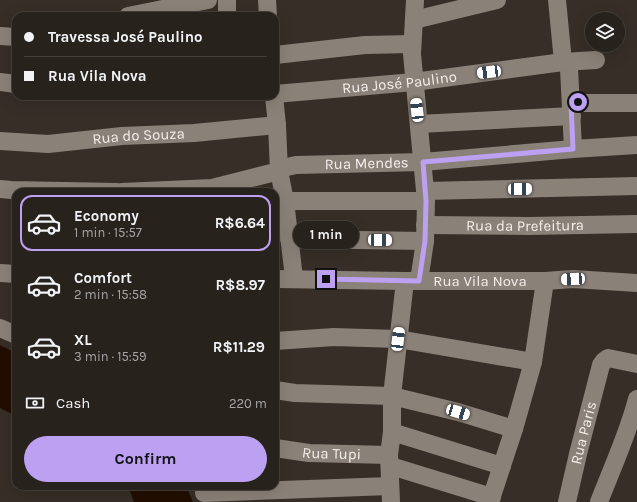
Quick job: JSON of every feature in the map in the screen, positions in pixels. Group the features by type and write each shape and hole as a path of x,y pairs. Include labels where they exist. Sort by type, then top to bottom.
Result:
{"street":[{"path":"148,12 208,0"},
{"path":"227,0 227,12"},
{"path":"267,0 268,12"},
{"path":"205,494 391,494 390,460 392,396 398,339 425,233 423,162 412,54 415,0"},
{"path":"414,20 497,0"},
{"path":"557,0 572,109 573,149"},
{"path":"0,36 12,37"},
{"path":"279,55 365,45 412,44"},
{"name":"Rua José Paulino","path":"279,95 414,82 566,65 596,60"},
{"path":"0,82 12,84"},
{"path":"274,100 279,171 285,201 294,278"},
{"path":"419,124 637,103"},
{"name":"Rua do Souza","path":"0,141 48,144 122,136 194,133 277,125"},
{"name":"Rua Mendes","path":"219,188 279,171 287,167 308,164 423,162 637,145"},
{"path":"285,201 637,186"},
{"path":"0,189 12,190"},
{"name":"Rua da Prefeitura","path":"289,238 631,225"},
{"path":"0,273 12,274"},
{"name":"Rua Vila Nova","path":"279,279 412,281 573,279 637,283"},
{"path":"491,499 514,429 533,362 545,280"},
{"path":"0,328 12,333"},
{"path":"279,341 334,337 398,339 533,362"},
{"name":"Rua Paris","path":"567,502 578,454 604,361 608,358 637,364"},
{"path":"279,390 308,394 392,396 458,412 514,429"},
{"path":"599,502 623,442 637,399"},
{"path":"392,432 502,466"},
{"name":"Rua Tupi","path":"279,449 309,453 390,460 491,499"}],"shaded area":[{"path":"0,345 12,351 12,414 0,408"},
{"path":"130,490 188,490 193,502 134,502"}],"route":[{"path":"326,279 419,281 425,241 426,201 423,162 573,149 571,103 578,102"}]}
